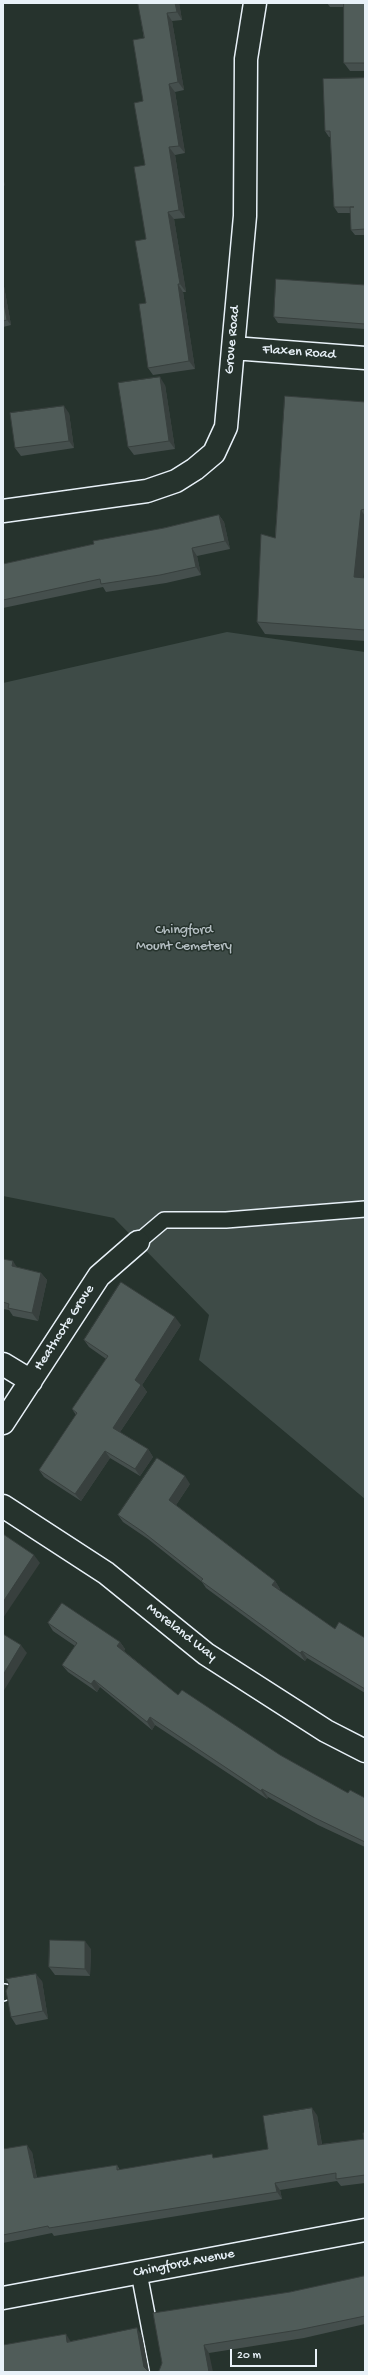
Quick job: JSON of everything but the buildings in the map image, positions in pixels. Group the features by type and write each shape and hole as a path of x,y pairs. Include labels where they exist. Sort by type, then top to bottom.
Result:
{"street":[{"name":"Grove Road","path":"3,511 147,491 176,481 195,469 214,453 226,427 245,216 246,59 254,3"},
{"name":"Flaxen Road","path":"233,348 365,358"},
{"name":"Heathcote Grove","path":"3,1423 99,1276 138,1242"},
{"path":"3,1364 31,1381"},
{"name":"Moreland Way","path":"3,1506 106,1573 206,1654 326,1731 365,1751"},
{"name":"Chingford Avenue","path":"3,2298 365,2230"}],"lane":[{"path":"138,1242 164,1220 226,1220 365,1209"},
{"path":"139,2272 158,2372"}],"green space":[{"name":"Chingford Mount Cemetery","path":"227,632 365,652 365,1499 199,1360 209,1315 114,1218 3,1196 3,683"}]}
